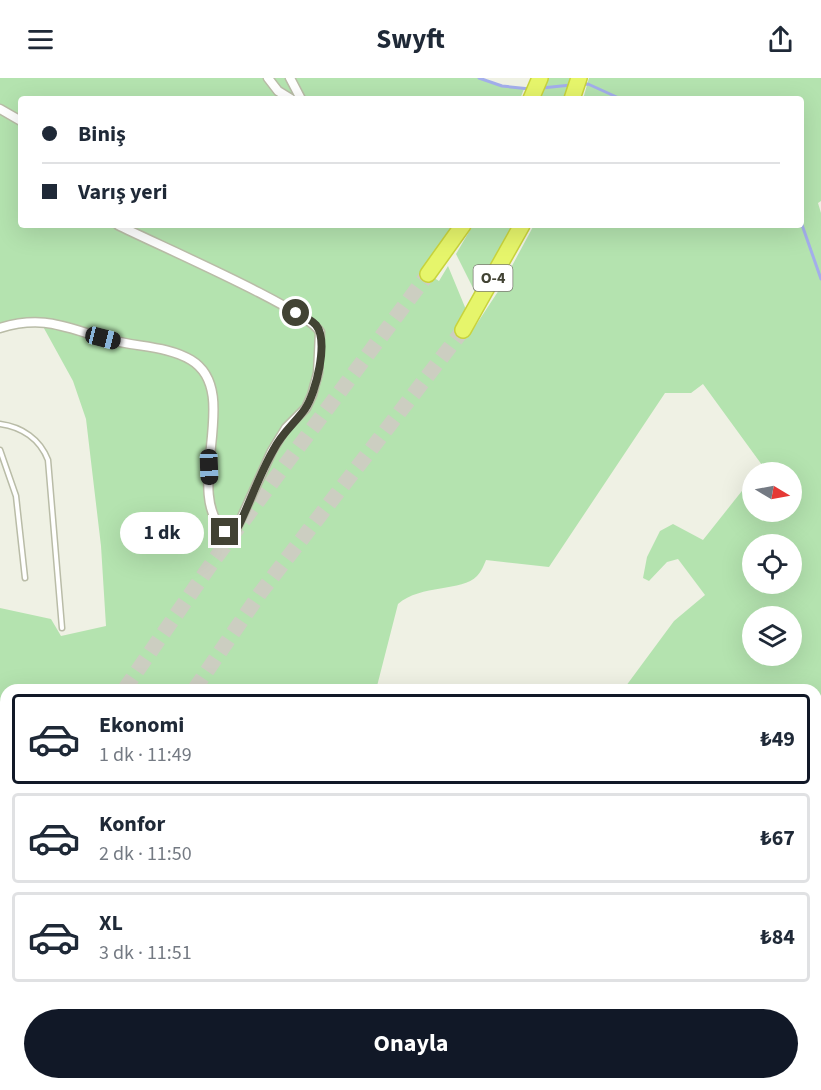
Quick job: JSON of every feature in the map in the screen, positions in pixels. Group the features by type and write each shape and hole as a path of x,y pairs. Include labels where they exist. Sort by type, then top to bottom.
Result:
{"highway":[{"path":"532,96 540,78"},
{"path":"573,96 579,78"},
{"path":"428,274 461,228"},
{"name":"O-4","path":"463,330 520,228"}],"street":[{"path":"268,78 278,91 286,96"},
{"path":"290,78 299,96"},
{"path":"0,109 18,119"},
{"path":"0,328 22,322 47,322 129,344 171,351 200,367 206,373 212,393 211,504 220,527 225,532 236,530 272,451 286,428 306,408 312,395 318,373 320,332 311,321 268,297 124,228"}],"lane":[{"path":"0,424 12,426 34,438 44,450 48,460 63,628"},
{"path":"0,450 16,496 25,578"}],"green space":[{"path":"0,78 479,78 502,86 524,89 521,96 18,96 18,228 451,228 422,270 439,281 448,266 467,312 459,328 470,334 499,290 532,228 804,228 804,96 584,96 589,78 821,78 821,201 818,203 821,213 821,684 627,684 674,621 705,595 678,559 667,562 649,581 643,578 647,557 660,531 673,524 703,540 742,491 742,522 802,522 802,462 760,462 703,384 691,393 665,393 549,567 486,560 478,574 470,581 418,593 398,604 378,684 0,684 0,608 51,619 61,636 106,626 101,546 86,419 73,381 40,321 0,328"},
{"path":"548,78 571,78 565,96 540,96"},
{"path":"471,228 512,228 477,296 456,254"}],"waterway":[{"path":"479,78 502,86 530,89"},
{"path":"581,85 588,84 614,96"},
{"path":"542,88 571,85"},
{"path":"803,228 821,279"}],"tunnel":[{"path":"128,684 214,560 428,274"},
{"path":"198,684 261,592 463,330"}],"route":[{"path":"225,532 236,530 272,451 286,428 306,408 316,385 320,332 311,321 296,313"}]}
